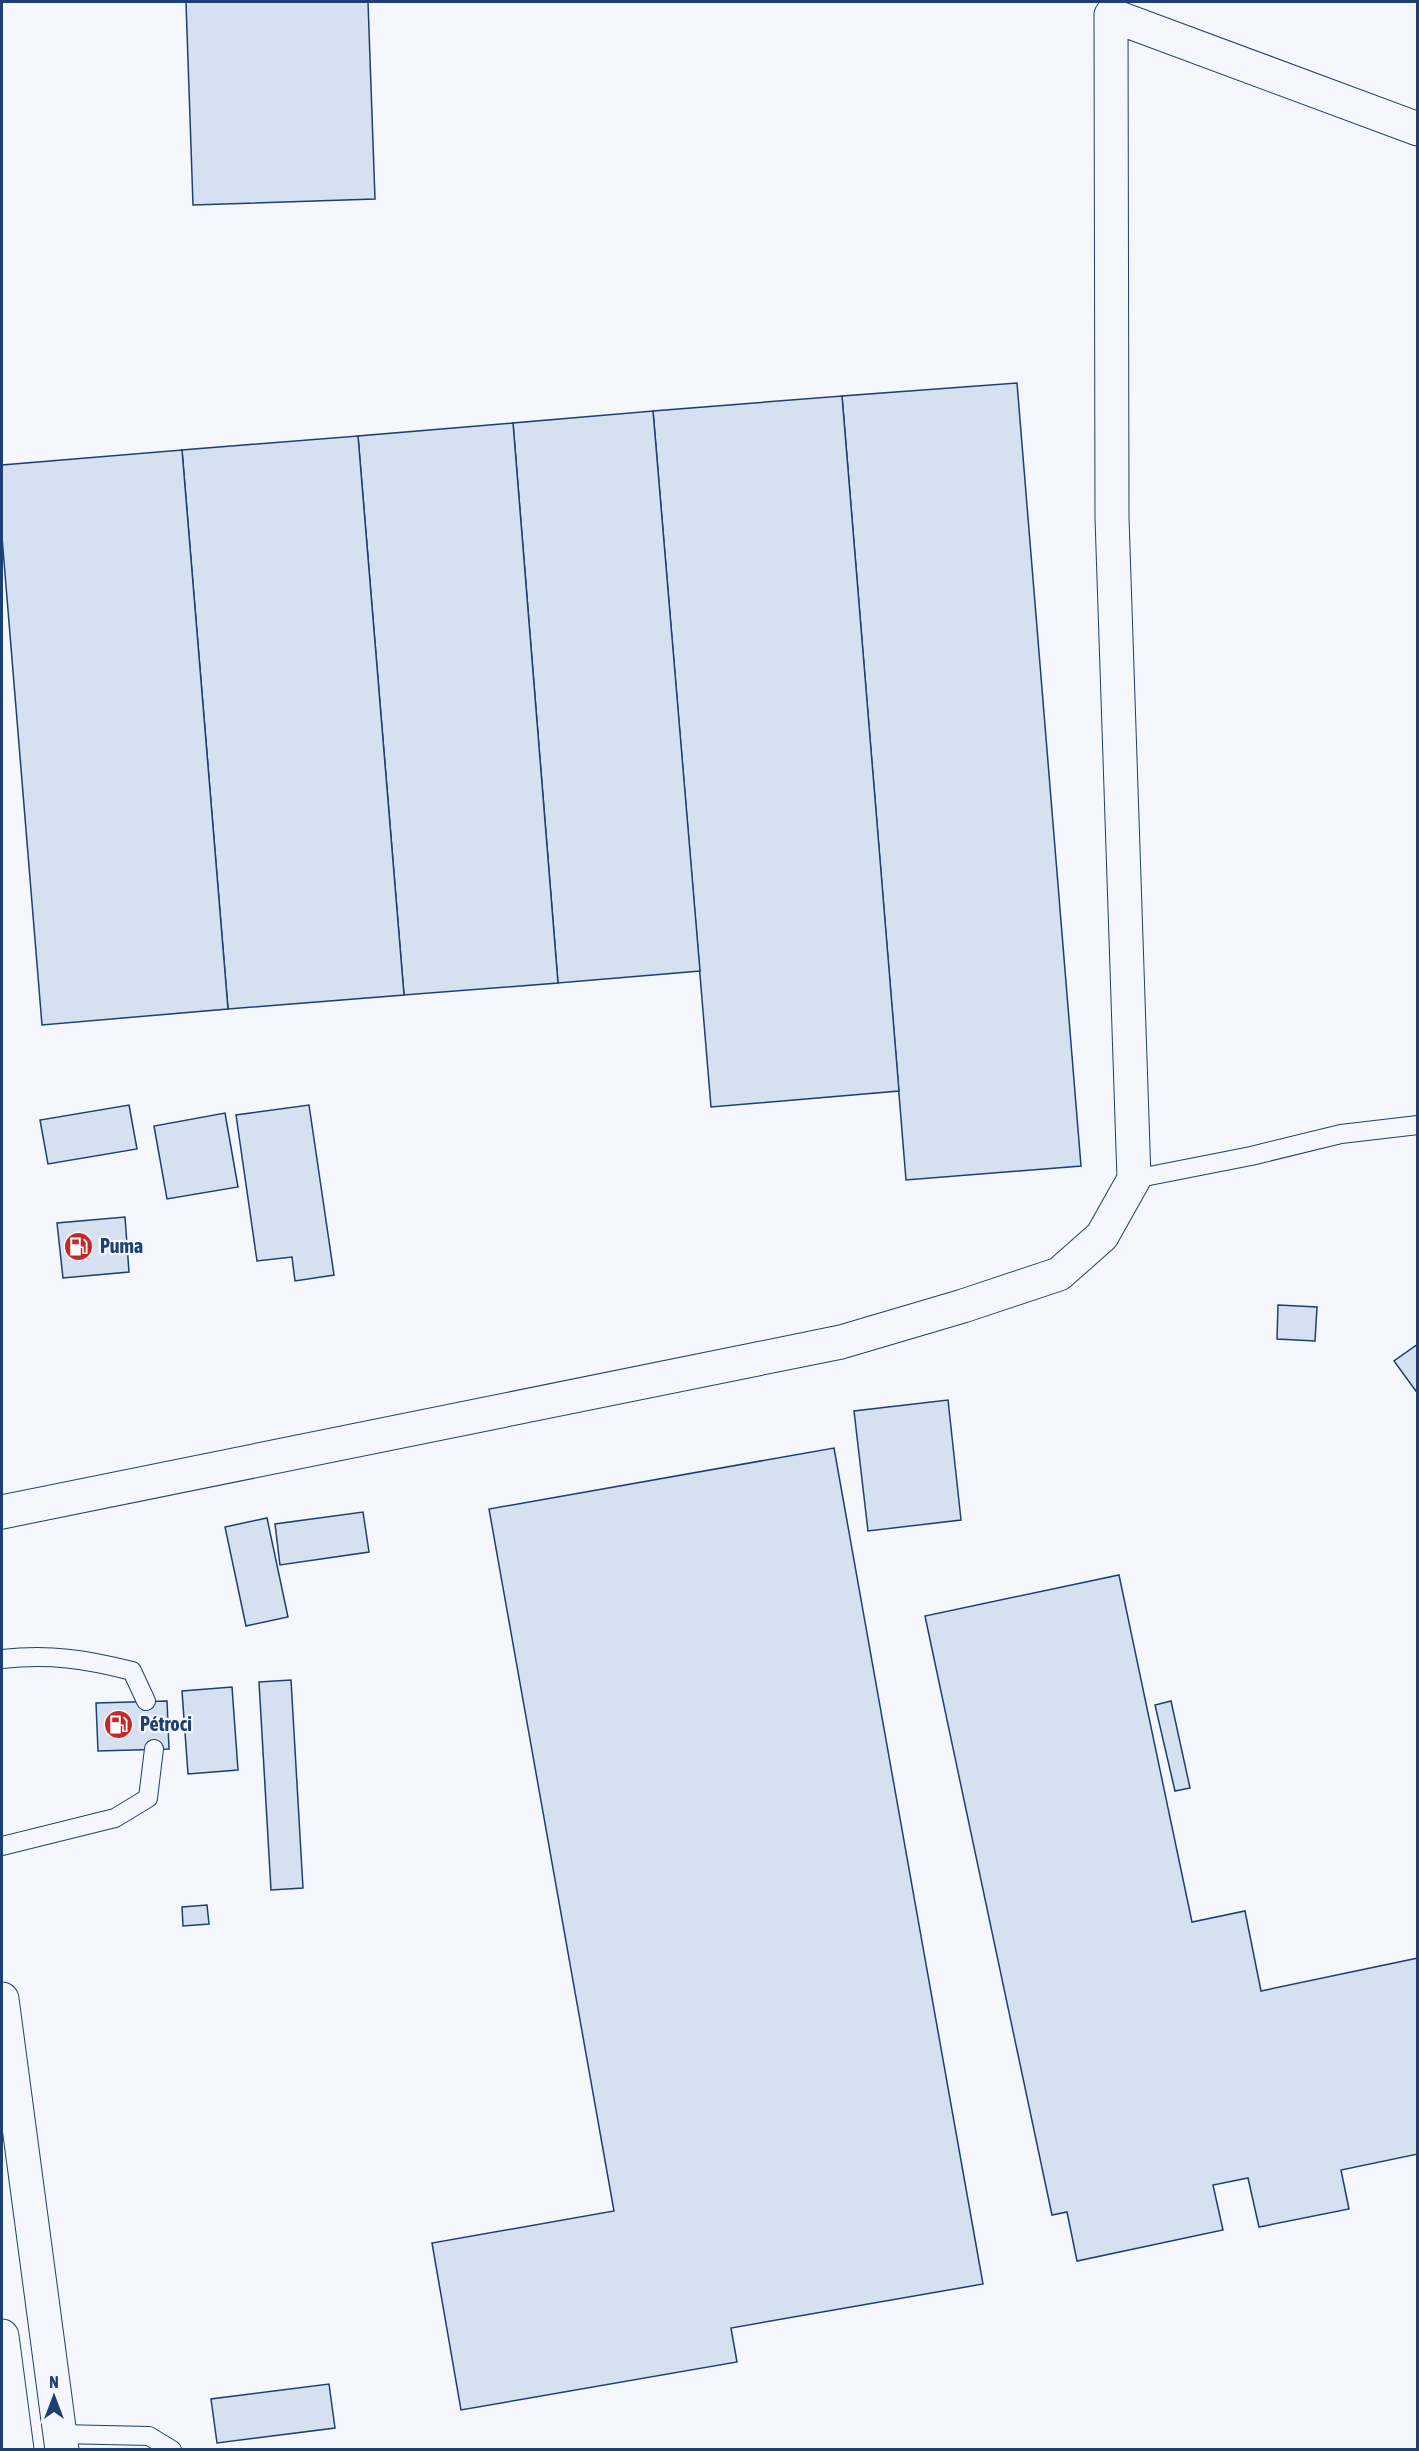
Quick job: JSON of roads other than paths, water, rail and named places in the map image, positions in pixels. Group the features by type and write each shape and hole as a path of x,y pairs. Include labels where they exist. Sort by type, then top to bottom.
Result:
{"street":[{"path":"2,1512 852,1339 1059,1274 1102,1236 1134,1179 1112,518 1111,8 1418,129"},
{"path":"2,1999 61,2442"},
{"path":"2,2338 17,2450"}],"lane":[{"path":"1134,1179 1251,1156 1341,1134 1418,1125"},
{"path":"2,1659 37,1655 87,1660 132,1671 146,1701"},
{"path":"2,1846 115,1818 148,1798 154,1749"},
{"path":"61,2442 149,2436 172,2450"}],"place":[{"name":"Puma","path":"79,1246"},
{"name":"Pétroci","path":"119,1724"}]}
